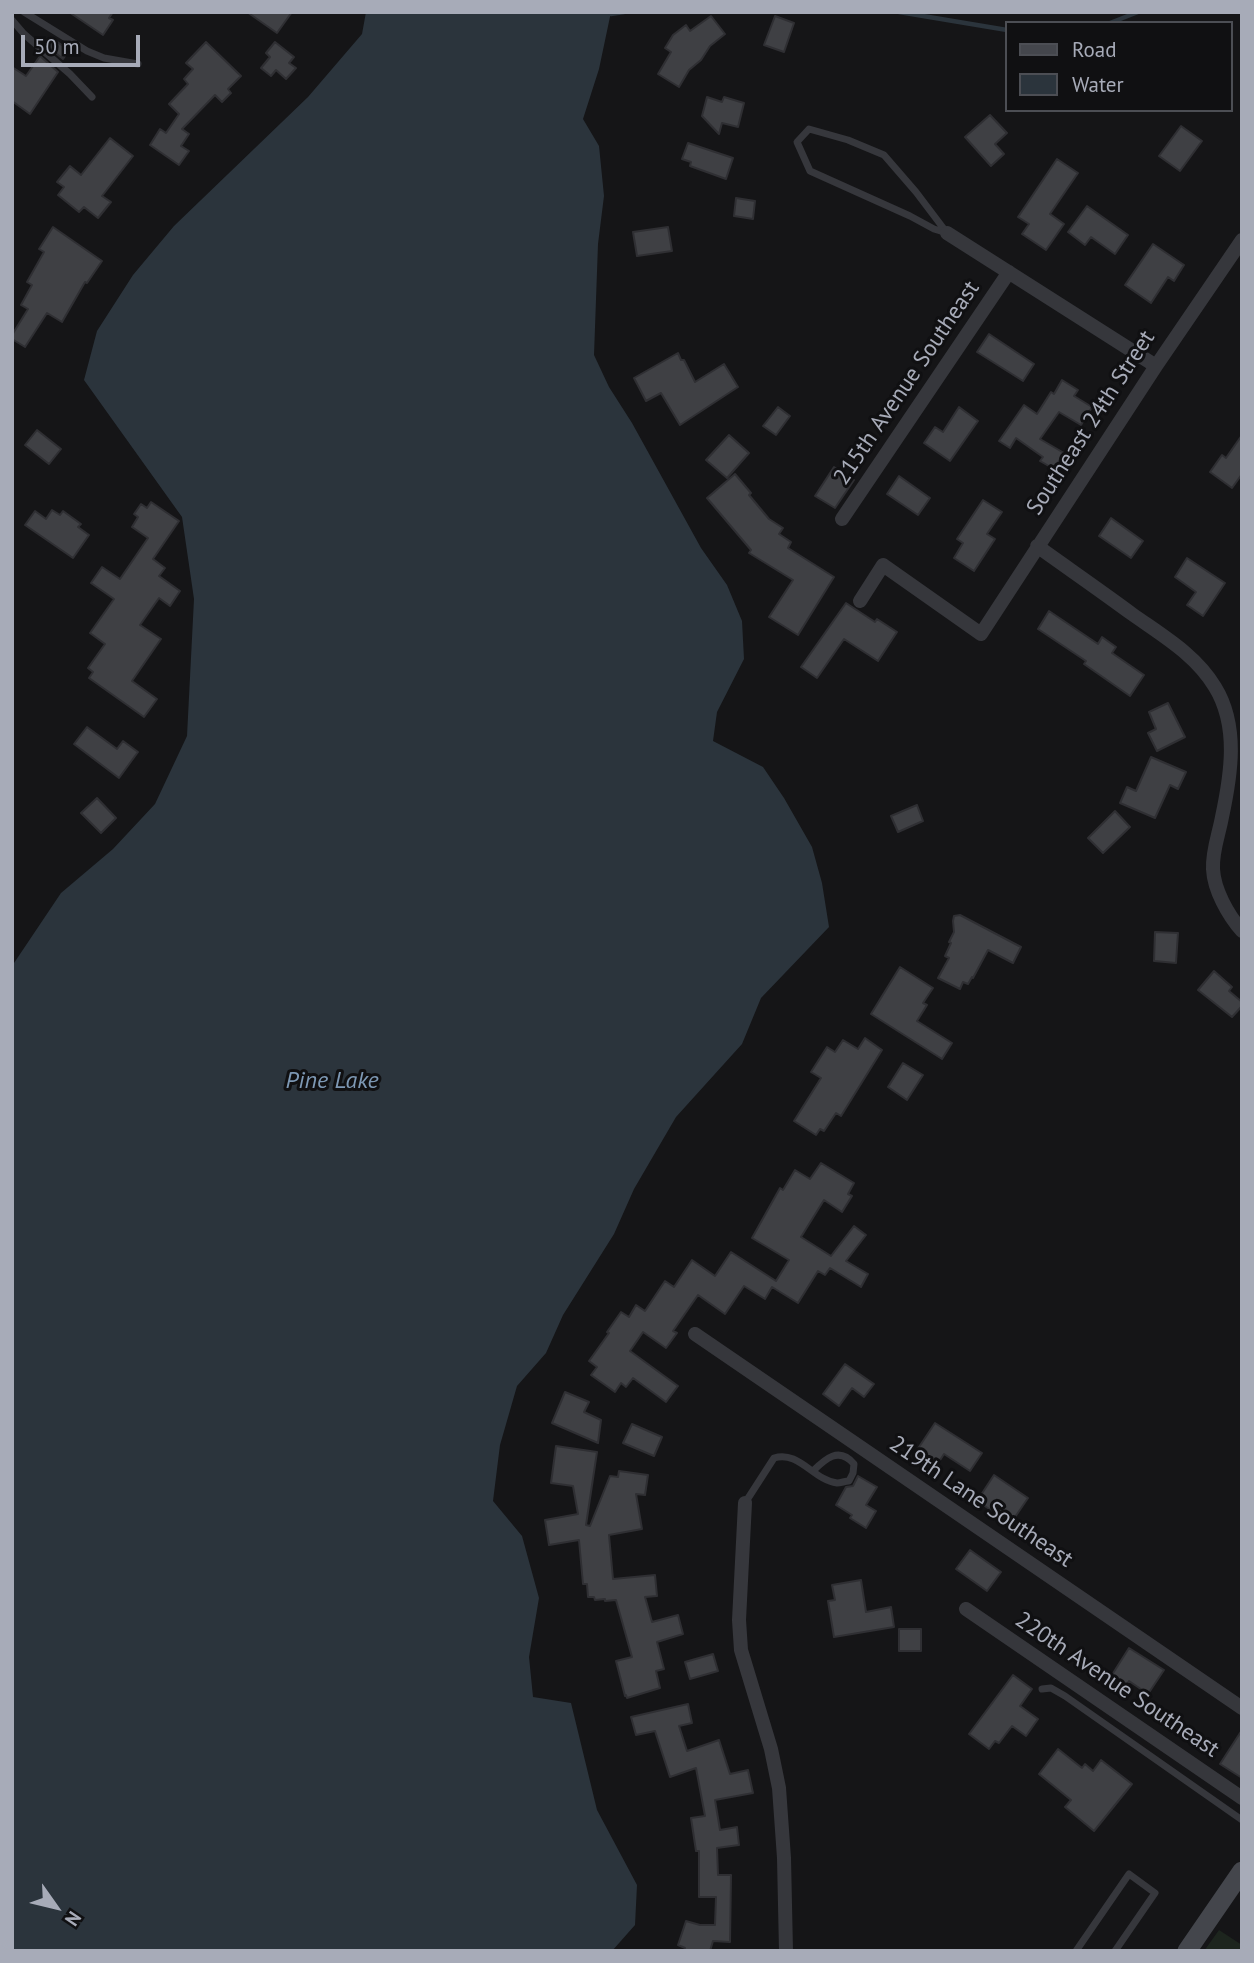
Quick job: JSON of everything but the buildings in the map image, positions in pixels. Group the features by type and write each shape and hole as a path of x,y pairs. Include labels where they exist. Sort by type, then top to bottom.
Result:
{"street":[{"name":"215th Avenue Southeast","path":"947,233 1156,366"},
{"name":"Southeast 24th Street","path":"860,601 883,565 981,634 1156,366 1239,248"},
{"name":"215th Avenue Southeast","path":"842,519 1009,272"},
{"path":"1037,546 1187,653 1235,717 1229,782 1213,869 1216,886 1242,931"},
{"name":"219th Lane Southeast","path":"695,1334 1242,1708"},
{"path":"745,1503 739,1620 741,1650 771,1749 779,1788 786,1951"},
{"name":"220th Avenue Southeast","path":"966,1609 1242,1798"},
{"path":"1187,1951 1242,1871"}],"lane":[{"path":"24,12 87,51 104,58 138,64"},
{"path":"12,20 92,97"},
{"path":"808,130 848,140 884,155 947,233 810,171 797,142 808,130"},
{"path":"745,1503 774,1458 782,1455 794,1458 813,1472 836,1483 849,1481 854,1464 850,1458 837,1455 825,1459 813,1472"},
{"path":"1042,1689 1051,1688 1065,1696 1242,1820"},
{"path":"1076,1951 1129,1874 1155,1893 1115,1951"}],"shaded area":[{"path":"1219,1930 1242,1945 1242,1951 1204,1951"}],"water":[{"name":"Pine Lake","path":"366,12 611,12 599,69 583,119 599,146 604,196 598,244 594,355 609,387 632,423 701,548 727,585 742,621 744,659 717,712 713,741 763,767 784,798 812,847 822,883 829,927 761,998 742,1044 676,1117 634,1189 614,1234 563,1315 546,1353 517,1386 500,1445 493,1501 522,1536 539,1598 529,1657 533,1697 571,1703 597,1810 637,1885 635,1925 612,1951 12,1951 12,966 61,893 113,849 155,804 187,736 194,599 182,517 84,380 97,331 133,275 174,226 308,97 362,34"}],"waterway":[{"path":"611,14 624,12"},
{"path":"899,12 1006,30"},
{"path":"1115,21 1138,12"}]}
